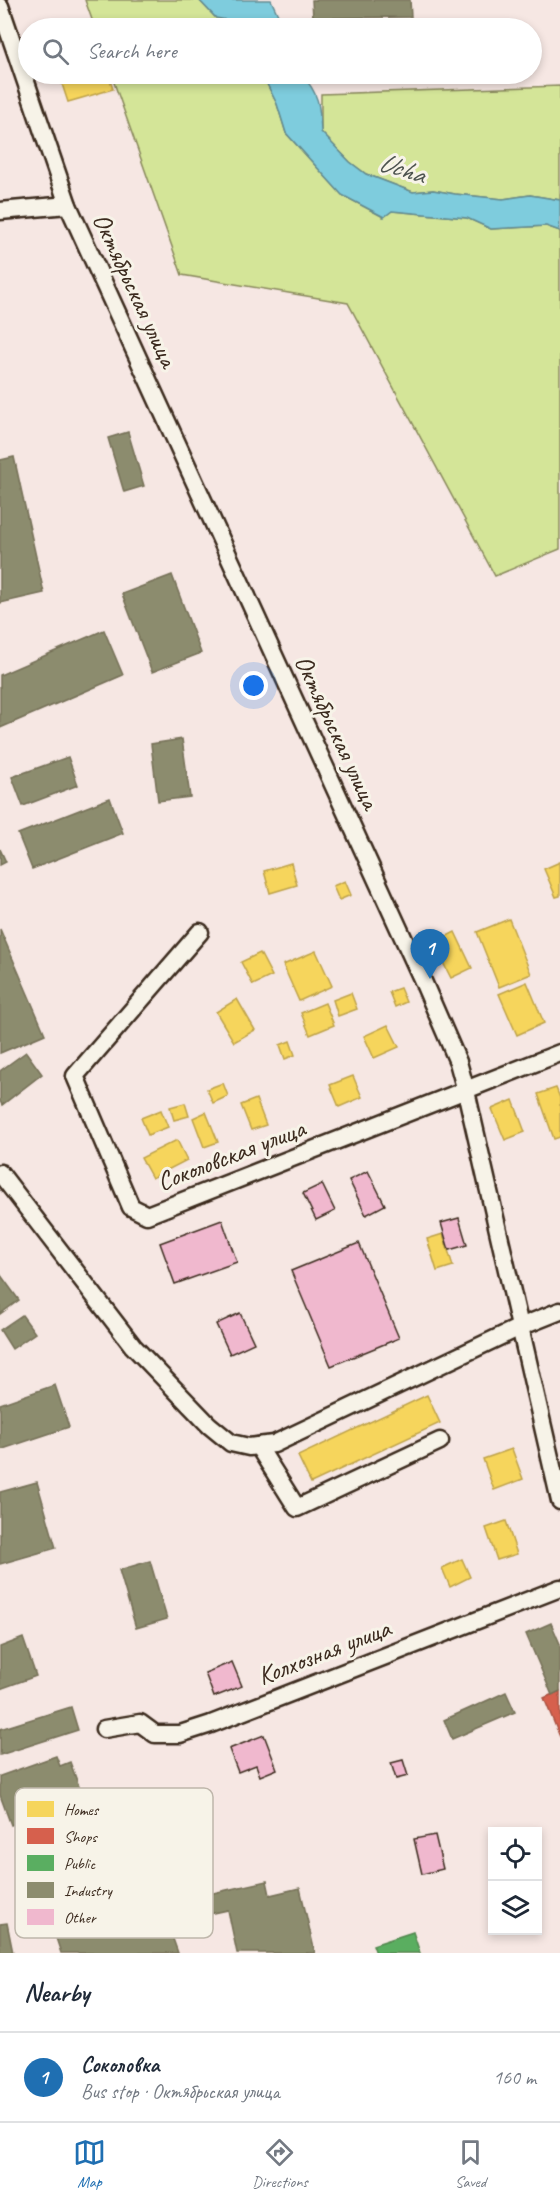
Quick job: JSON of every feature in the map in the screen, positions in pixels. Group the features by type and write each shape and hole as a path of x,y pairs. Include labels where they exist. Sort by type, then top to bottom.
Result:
{"street":[{"name":"Октябрьская улица","path":"0,6 18,59"},
{"name":"Октябрьская улица","path":"27,84 68,205 458,1062 560,1501"},
{"path":"0,211 68,205"},
{"name":"Соколовская улица","path":"200,932 75,1076 130,1207 147,1215 560,1053"},
{"path":"0,1173 140,1354 209,1425 231,1443 249,1448 274,1444 520,1327 560,1311"},
{"path":"258,1446 297,1508 440,1441"},
{"name":"Колхозная улица","path":"104,1729 140,1723 154,1734 180,1734 560,1588"}],"green space":[{"path":"85,0 199,0 216,18 91,18"},
{"path":"115,84 267,84 277,104 286,133 342,195 383,217 392,211 467,218 491,229 546,226 560,231 560,549 495,576 348,303 182,275"},
{"path":"560,86 560,200 530,195 503,199 433,190 413,192 366,174 350,162 321,132 321,94"}],"water":[{"path":"199,0 271,0 279,18 216,18"},
{"path":"267,84 309,84 317,100 321,132 350,162 366,174 413,192 433,190 503,199 530,195 560,200 560,231 546,226 491,229 467,218 392,211 384,217 342,195 286,133 277,104"}],"building: Homes":[{"path":"62,84 111,84 113,89 68,102"},
{"path":"560,862 560,896 556,897 544,869"},
{"path":"291,863 297,885 270,893 264,871"},
{"path":"345,881 351,895 339,900 333,886"},
{"path":"509,919 531,974 499,987 477,932"},
{"path":"455,932 472,968 451,978 433,943"},
{"path":"316,951 332,986 299,1001 283,965"},
{"path":"260,953 272,976 253,985 241,962"},
{"path":"527,982 544,1023 517,1035 499,994"},
{"path":"400,988 406,1002 395,1007 389,992"},
{"path":"351,993 357,1009 338,1016 333,1000"},
{"path":"237,999 255,1030 234,1042 216,1012"},
{"path":"325,1003 334,1025 310,1035 301,1013"},
{"path":"388,1025 399,1047 374,1058 364,1036"},
{"path":"290,1041 295,1055 285,1059 280,1045"},
{"path":"353,1076 362,1097 339,1107 330,1085"},
{"path":"223,1083 228,1096 213,1103 207,1089"},
{"path":"556,1088 560,1098 560,1137 554,1139 538,1094"},
{"path":"256,1099 266,1125 251,1130 241,1105"},
{"path":"513,1100 525,1132 505,1140 492,1109"},
{"path":"185,1103 189,1116 174,1120 170,1107"},
{"path":"161,1110 168,1127 148,1135 141,1118"},
{"path":"206,1112 218,1142 204,1147 193,1118"},
{"path":"177,1140 187,1160 152,1178 141,1158"},
{"path":"443,1234 453,1266 437,1271 427,1239"},
{"path":"427,1395 440,1423 311,1483 298,1456"},
{"path":"512,1449 523,1479 494,1490 483,1459"},
{"path":"506,1521 517,1554 497,1560 486,1528"},
{"path":"462,1559 470,1577 450,1587 442,1568"}],"building: Shops":[{"path":"560,1691 560,1737 544,1698"}],"building: Public":[{"path":"413,1932 420,1953 376,1953 373,1945"}],"building: Industry":[{"path":"312,0 410,0 411,17 313,18"},
{"path":"128,432 144,486 124,492 108,438"},
{"path":"14,457 44,593 0,603 0,460"},
{"path":"172,575 201,653 152,672 122,594"},
{"path":"104,630 123,675 0,728 0,675"},
{"path":"182,739 190,797 158,801 151,744"},
{"path":"68,757 78,785 23,806 12,777"},
{"path":"110,798 123,833 32,869 18,834"},
{"path":"0,849 6,862 0,865"},
{"path":"0,929 45,1034 0,1053"},
{"path":"26,1052 42,1074 2,1105 0,1071"},
{"path":"0,1274 19,1300 0,1314"},
{"path":"22,1315 35,1333 12,1349 0,1330"},
{"path":"55,1385 69,1427 0,1450 0,1404"},
{"path":"37,1482 56,1548 0,1564 0,1492"},
{"path":"150,1561 167,1619 136,1628 119,1570"},
{"path":"551,1623 560,1644 560,1691 552,1695 526,1634"},
{"path":"23,1638 36,1676 0,1689 0,1647"},
{"path":"506,1692 515,1712 452,1739 444,1720"},
{"path":"71,1707 78,1730 0,1755 0,1729"},
{"path":"56,1756 60,1766 70,1762 80,1788 15,1788 15,1824 11,1825 0,1795 0,1776"},
{"path":"267,1881 270,1895 300,1888 315,1953 237,1953 228,1910 213,1913 213,1893"},
{"path":"7,1923 13,1953 0,1953 0,1924"},
{"path":"56,1938 173,1938 178,1953 61,1953"}],"building: Other":[{"path":"368,1171 385,1205 366,1215 349,1180"},
{"path":"322,1184 335,1211 316,1220 303,1193"},
{"path":"459,1218 467,1245 449,1250 441,1223"},
{"path":"222,1220 237,1262 175,1284 160,1243"},
{"path":"359,1243 399,1338 331,1366 291,1271"},
{"path":"240,1313 254,1343 230,1354 216,1324"},
{"path":"232,1662 242,1686 214,1697 205,1673"},
{"path":"264,1735 277,1769 260,1776 256,1765 238,1772 229,1749"},
{"path":"403,1760 408,1776 396,1779 391,1763"},
{"path":"435,1835 443,1869 422,1874 414,1839"}],"place":[{"name":"Соколовка","path":"430,979"}],"water label":[{"name":"Ucha","path":"402,168"}]}
